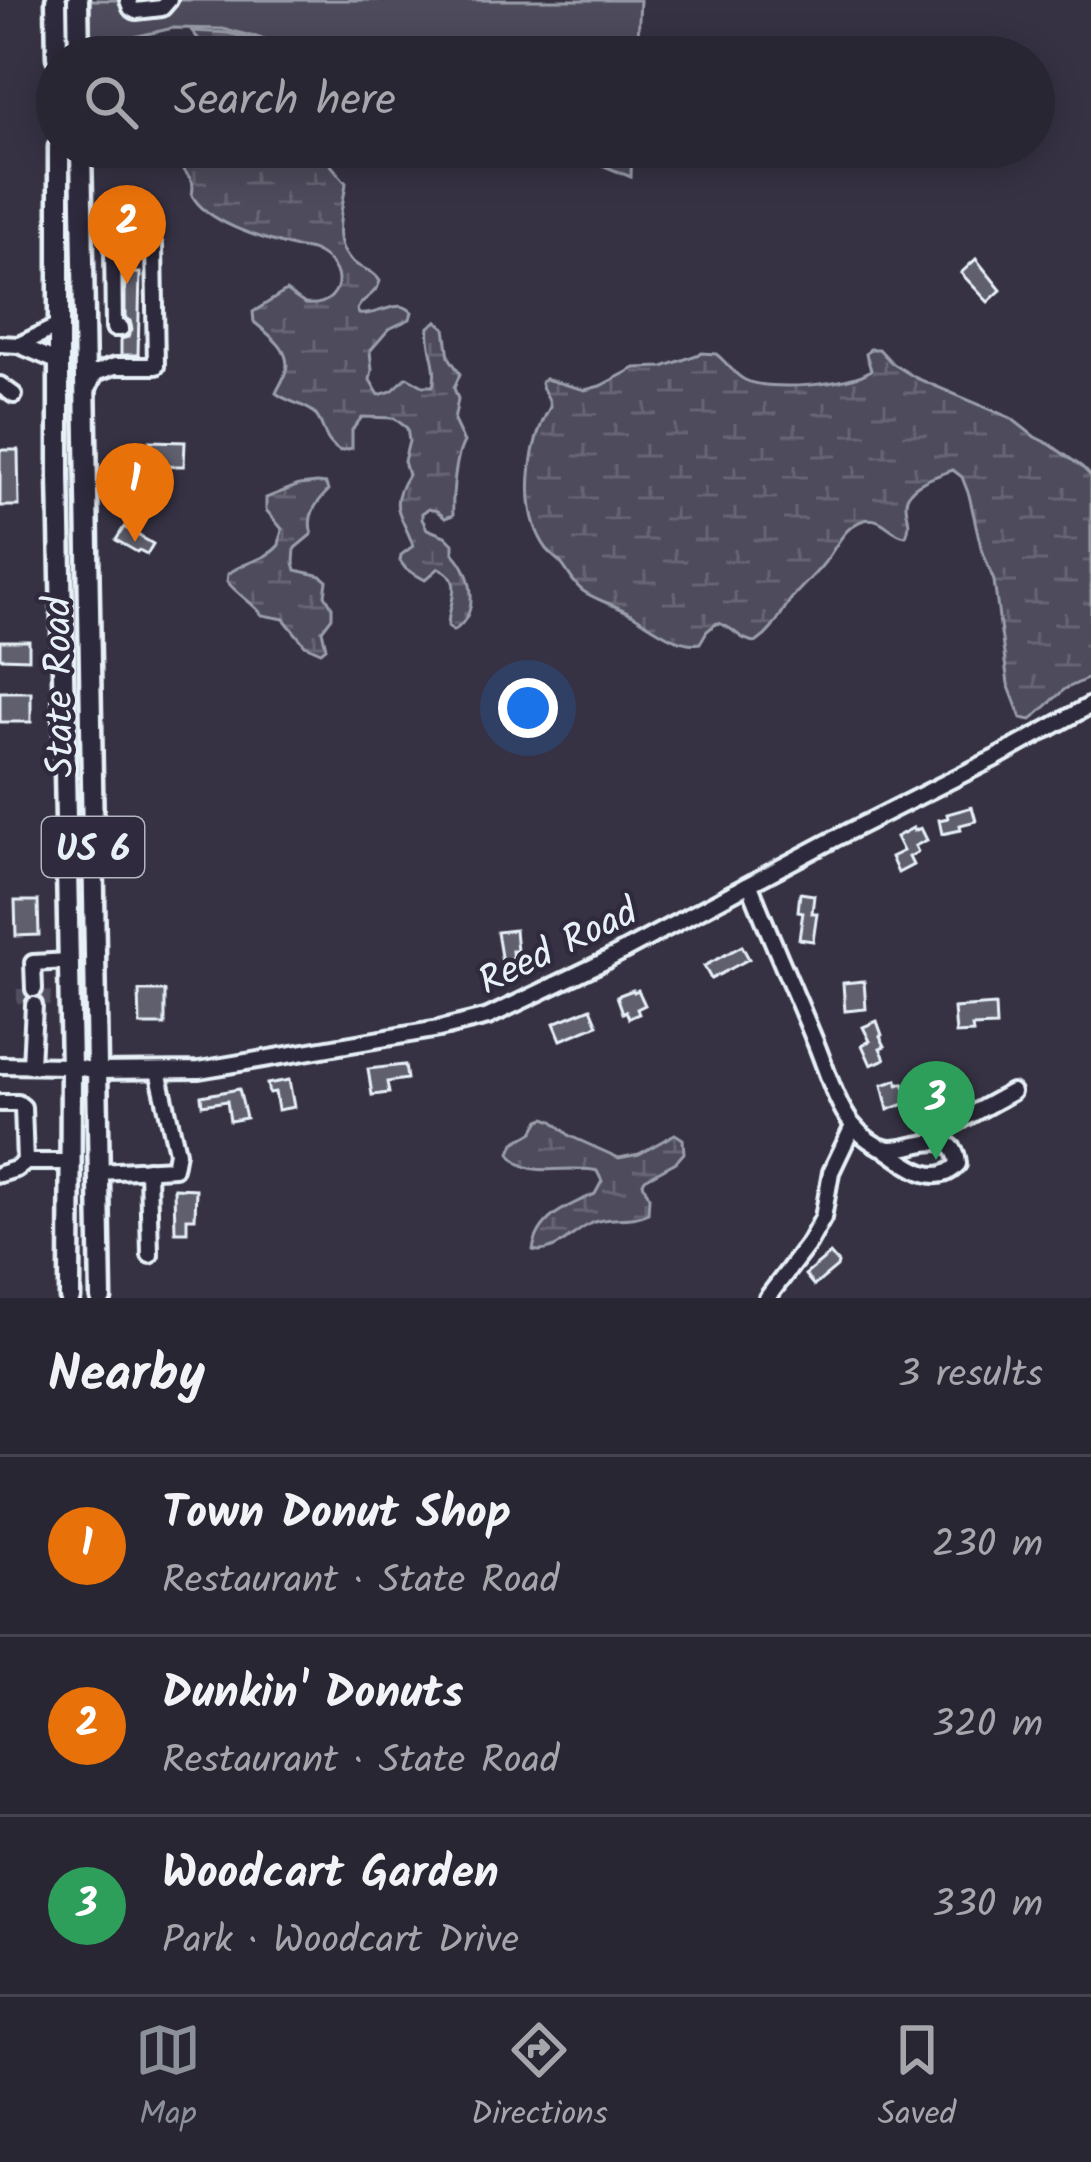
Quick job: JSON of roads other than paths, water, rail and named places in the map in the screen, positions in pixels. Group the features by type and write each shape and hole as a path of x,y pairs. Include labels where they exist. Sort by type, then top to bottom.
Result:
{"main road":[{"path":"56,0 57,36"},
{"path":"78,0 79,36"},
{"name":"State Road","path":"59,168 70,1298"},
{"name":"State Road","path":"81,168 101,1298"}],"street":[{"path":"128,0 136,11 162,8 169,0"},
{"path":"84,396 95,373 115,366 156,366 154,246 113,245 114,328 121,328"},
{"path":"60,250 82,252"},
{"path":"82,275 114,284"},
{"path":"19,345 60,325"},
{"path":"138,329 155,328"},
{"path":"0,344 19,345 59,362"},
{"name":"Reed Road","path":"0,1065 199,1070 486,1018 601,963 1091,705"},
{"path":"750,885 854,1126 868,1139 907,1165 937,1177 958,1164 957,1152 942,1141 885,1149"},
{"path":"31,1065 33,963 69,961"},
{"path":"99,1172 175,1168 177,1151 158,1071"},
{"path":"942,1141 943,1130 1012,1092"},
{"path":"0,1102 23,1107 26,1162"},
{"path":"767,1298 823,1218 832,1172 854,1126"},
{"path":"0,1174 26,1162 71,1162"},
{"path":"148,1169 150,1255"}],"tunnel":[{"path":"24,989 24,1005"},
{"path":"43,1005 44,989"}],"place":[{"name":"Dunkin' Donuts","path":"127,284"},
{"name":"Town Donut Shop","path":"135,542"},
{"name":"Woodcart Garden","path":"936,1160"}]}
